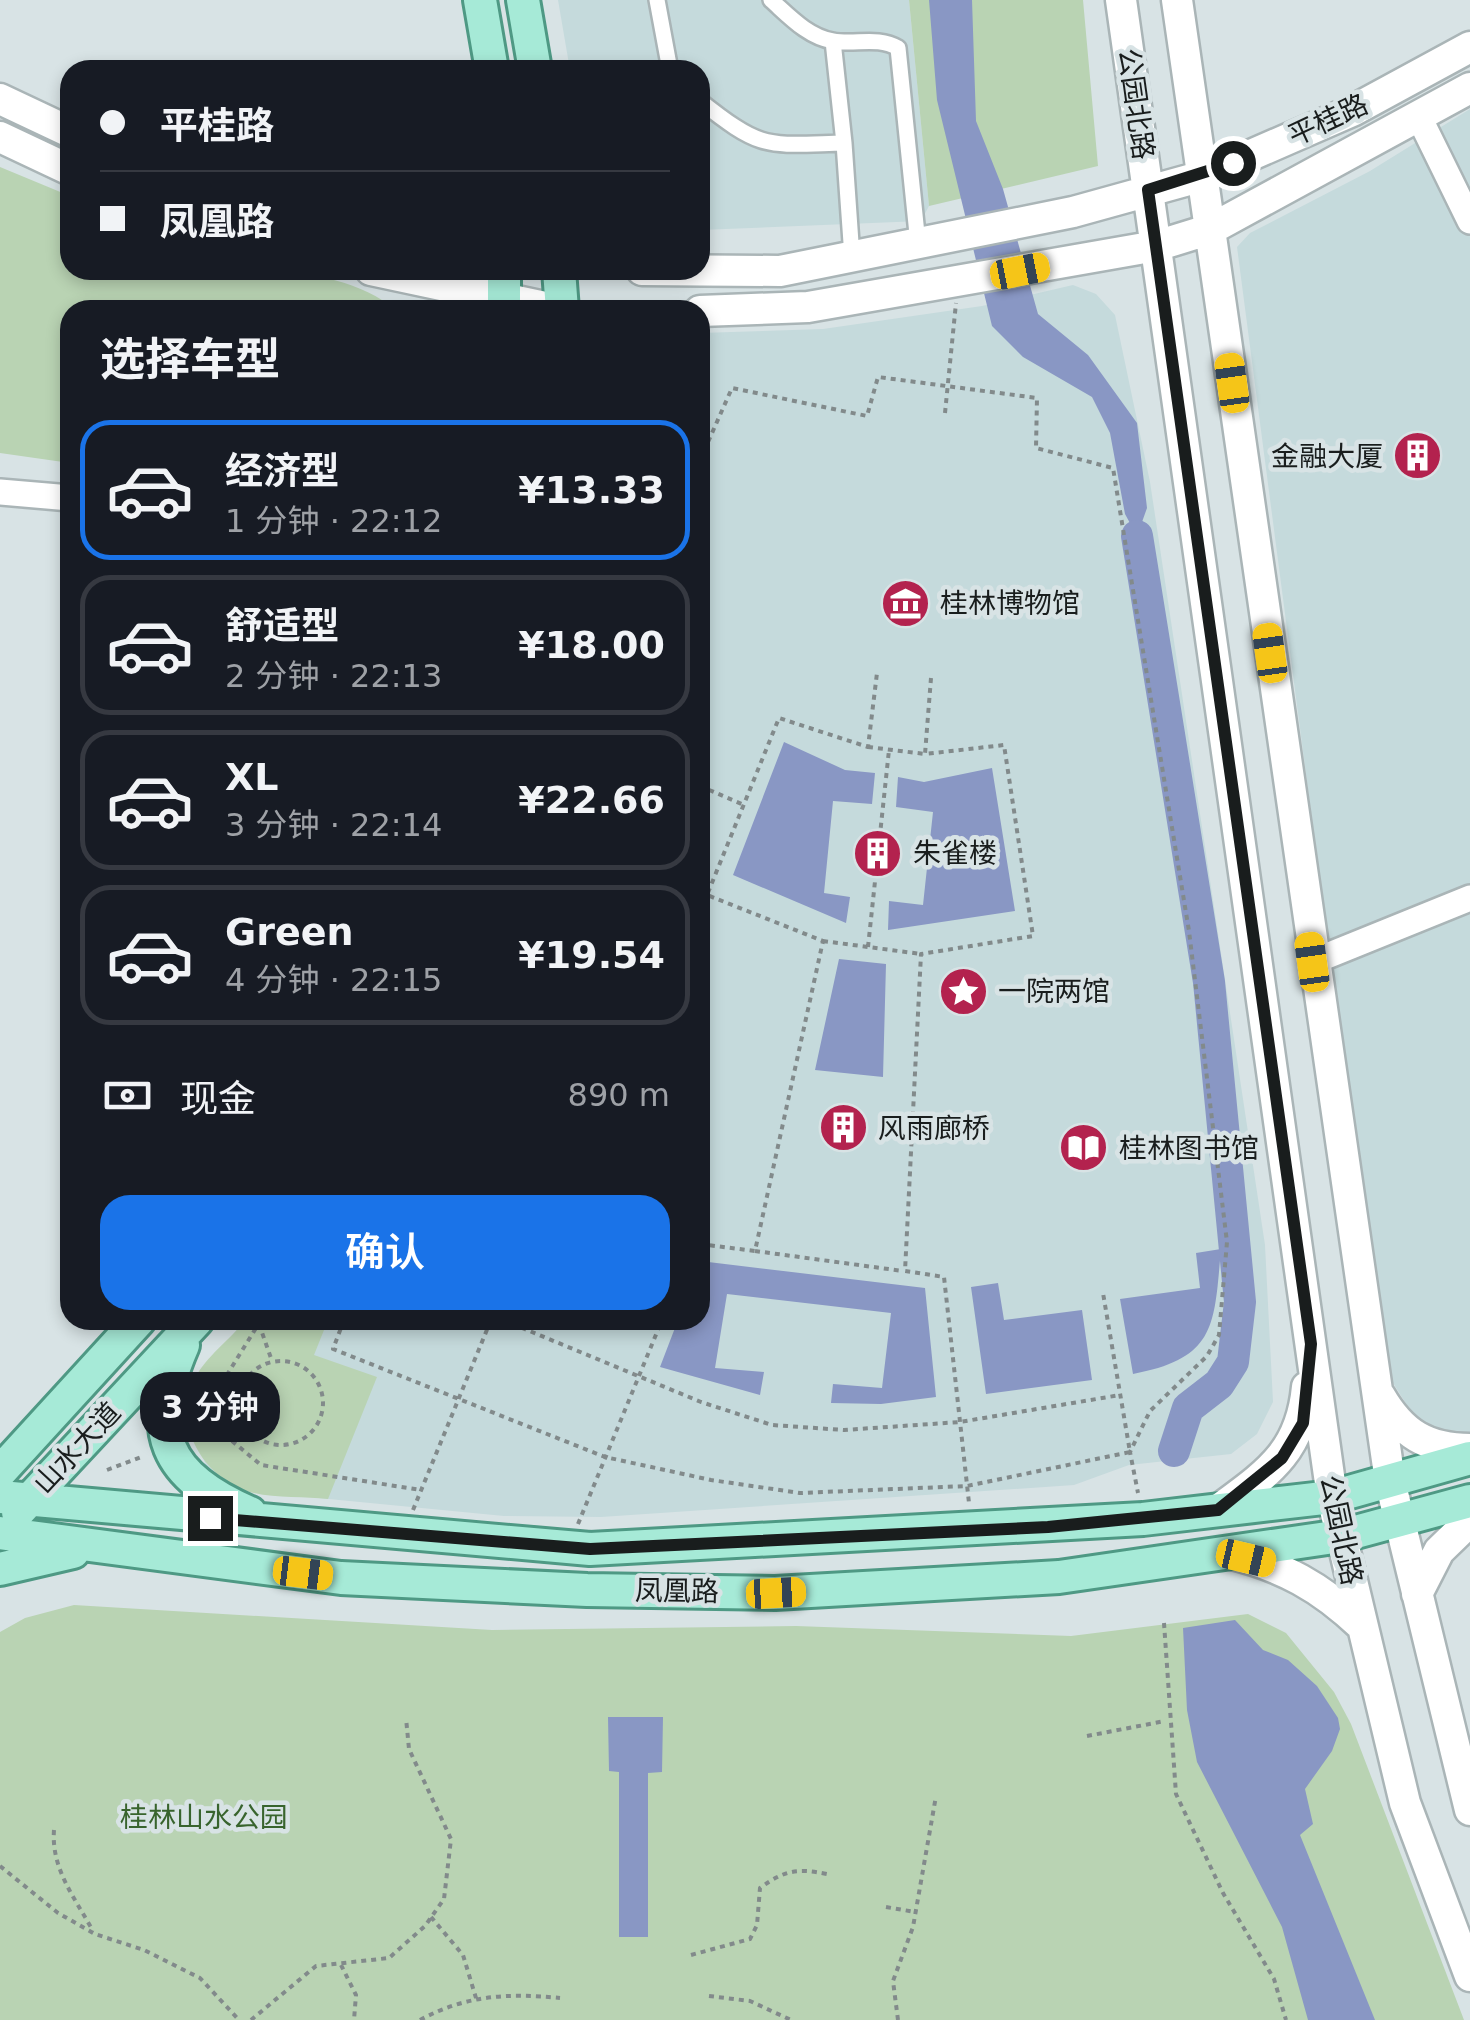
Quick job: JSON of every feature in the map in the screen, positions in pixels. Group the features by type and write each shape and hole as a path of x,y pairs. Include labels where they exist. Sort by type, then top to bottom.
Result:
{"main road":[{"path":"480,0 490,60"},
{"path":"522,0 532,60"},
{"name":"公园北路","path":"1121,0 1332,1497 1404,1802 1470,1976"},
{"name":"公园北路","path":"1177,0 1313,967 1390,1480 1470,1810"},
{"name":"平桂路","path":"710,270 780,271 1073,212 1203,176 1352,111 1470,48"},
{"name":"平桂路","path":"958,283 1156,246 1211,229 1470,88"},
{"path":"9,103 60,127"},
{"path":"0,136 60,165"},
{"path":"429,280 504,293"},
{"path":"710,311 808,307 958,283"},
{"name":"山水大道","path":"0,1472 131,1330"},
{"name":"山水大道","path":"1,1534 14,1499 187,1330"},
{"path":"191,1330 164,1396 164,1440 183,1473 215,1498 283,1524"},
{"path":"1218,1510 1282,1458 1303,1423 1311,1344"},
{"path":"1376,1390 1393,1418 1422,1443 1470,1448"},
{"path":"0,1446 30,1429 70,1395"},
{"name":"凤凰路","path":"14,1499 568,1548 972,1531 1143,1519 1332,1497 1470,1458"},
{"name":"凤凰路","path":"1,1534 341,1578 587,1590 776,1593 1059,1577 1341,1536 1470,1501"},
{"path":"1417,1594 1439,1551 1470,1521"},
{"path":"0,1570 61,1553 110,1551"},
{"path":"1225,1553 1266,1562 1309,1580 1362,1626"}],"street":[{"path":"657,0 668,60"},
{"path":"771,0 810,33 833,42 888,42 898,48 933,241"},
{"path":"833,42 852,256"},
{"path":"710,109 743,136 768,145 844,142"},
{"path":"1426,113 1470,184"},
{"path":"1426,113 1470,220"},
{"path":"0,492 60,497"},
{"path":"1313,967 1470,898"},
{"path":"1313,967 1470,911"}],"path":[{"path":"945,412 958,283"},
{"path":"710,438 732,388 868,416 878,377 1037,398 1036,448 1114,468 1189,931 1227,1242 1219,1335 1208,1356 1150,1411 1130,1452"},
{"path":"868,747 877,673"},
{"path":"925,754 931,678"},
{"path":"710,888 779,718 889,750 925,754 1004,746 1033,936 921,954 823,941 710,896"},
{"path":"868,947 889,750"},
{"path":"710,790 744,805"},
{"path":"754,1250 823,941"},
{"path":"905,1271 921,954"},
{"path":"710,1245 944,1277 972,1531"},
{"path":"1102,1292 1143,1519"},
{"path":"255,1330 215,1394 220,1431 261,1466 421,1490"},
{"path":"263,1330 273,1362"},
{"path":"340,1330 333,1349 606,1457 711,1480 800,1492 967,1486 1130,1452"},
{"path":"402,1534 487,1330"},
{"path":"528,1330 701,1402 772,1425 844,1430 960,1422 1120,1395"},
{"path":"568,1548 658,1330"},
{"path":"273,1362 306,1369 322,1391 323,1405 314,1430 290,1444 277,1445 252,1433 240,1409 245,1382 273,1362"},
{"path":"1164,1623 1176,1794 1222,1892 1274,1979 1286,2020"},
{"path":"251,2020 316,1966 389,1958 431,1918 444,1899 452,1849 448,1828 410,1749 406,1718"},
{"path":"1087,1736 1168,1720"},
{"path":"898,2020 893,1980 915,1912 936,1796"},
{"path":"54,1830 53,1849 62,1877 95,1934"},
{"path":"0,1866 58,1912 95,1934 188,1970 214,1990 239,2020"},
{"path":"691,1955 750,1940 757,1925 760,1888 779,1875 795,1868 827,1874"},
{"path":"886,1907 915,1912"},
{"path":"431,1918 463,1955 476,1998"},
{"path":"341,1965 356,1995 354,2020"},
{"path":"708,1996 750,2001 791,2020"},
{"path":"420,2020 476,1998 560,1998"}],"shaded area":[{"path":"558,0 909,0 929,206 921,221 710,230 710,60 568,60"},
{"path":"1470,109 1470,1432 1466,1433 1437,1430 1413,1415 1390,1378 1381,1347 1237,247 1250,233 1370,171"},
{"name":"一院两馆","path":"1073,285 1096,294 1115,315 1150,482 1265,1245 1273,1402 1257,1434 1231,1454 1129,1465 1074,1485 601,1517 504,1516 246,1491 207,1468 183,1405 197,1374 237,1330 710,1330 710,333 823,329 982,306"}],"green space":[{"path":"909,0 1083,0 1098,166 929,206"},
{"path":"0,167 60,192 60,280 332,280 380,300 60,300 60,462 0,453"},
{"path":"236,1330 324,1330 314,1355 377,1377 328,1499 253,1493 228,1482 203,1458 194,1444 187,1412 195,1378"},
{"name":"桂林山水公园","path":"74,1605 492,1630 796,1626 1071,1636 1248,1614 1286,1633 1334,1692 1351,1724 1464,2020 0,2020 0,1632 25,1618"}],"water":[{"path":"929,0 972,0 976,121 1003,189 1038,314 1088,355 1137,423 1147,508 1137,536 1125,514 1110,433 1092,397 1023,357 992,326 937,100"},
{"path":"784,742 845,770 875,773 872,804 833,801 824,893 850,897 846,923 733,875"},
{"path":"992,768 1015,911 888,930 889,901 923,905 933,812 896,807 898,777 924,782"},
{"path":"839,959 886,964 883,1077 815,1070"},
{"path":"1221,1249 1216,1298 1206,1334 1181,1358 1133,1374 1120,1299 1200,1288 1196,1253"},
{"path":"710,1262 925,1288 936,1397 881,1404 831,1403 833,1384 882,1388 891,1313 727,1294 715,1368 764,1372 760,1395 660,1367 674,1330 710,1330"},
{"path":"998,1283 1004,1320 1082,1310 1092,1380 986,1394 971,1287"},
{"path":"1235,1620 1263,1650 1288,1660 1317,1686 1338,1718 1340,1729 1332,1751 1305,1789 1313,1824 1300,1835 1375,2020 1308,2020 1282,1927 1197,1762 1187,1710 1183,1628"},
{"path":"608,1717 663,1717 662,1772 648,1773 648,1937 619,1937 619,1772 609,1771"}],"waterway":[{"path":"1137,536 1209,982 1240,1302 1233,1362 1219,1384 1188,1408 1174,1451"}],"place":[{"name":"金融大厦","path":"1418,456"},
{"name":"桂林博物馆","path":"905,603"},
{"name":"朱雀楼","path":"878,853"},
{"name":"一院两馆","path":"963,991"},
{"name":"风雨廊桥","path":"843,1128"},
{"name":"桂林图书馆","path":"1084,1148"}],"route":[{"path":"210,1518 590,1549 1048,1527 1218,1510 1282,1458 1303,1423 1311,1344 1148,190 1203,176 1233,163"}]}
